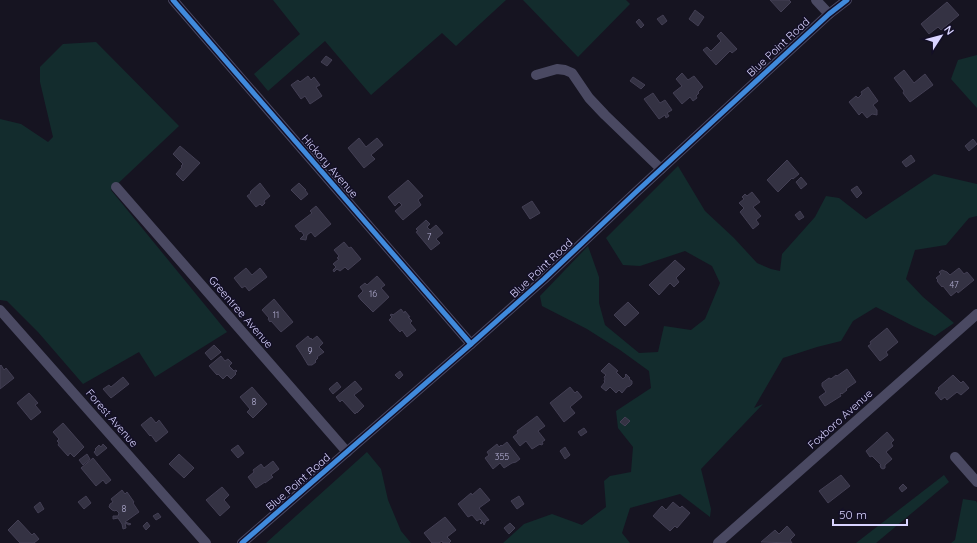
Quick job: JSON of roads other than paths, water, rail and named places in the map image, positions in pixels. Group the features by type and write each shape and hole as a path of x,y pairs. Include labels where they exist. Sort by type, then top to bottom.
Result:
{"street":[{"name":"Hickory Avenue","path":"173,0 472,344"},
{"path":"816,0 829,14"},
{"name":"Blue Point Road","path":"242,543 472,344 829,14 846,0"},
{"path":"536,75 557,69 572,73 590,98 661,169"},
{"name":"Greentree Avenue","path":"116,187 347,452"},
{"name":"Forest Avenue","path":"0,310 206,543"},
{"name":"Foxboro Avenue","path":"718,543 977,314"},
{"path":"955,457 977,482"}]}
